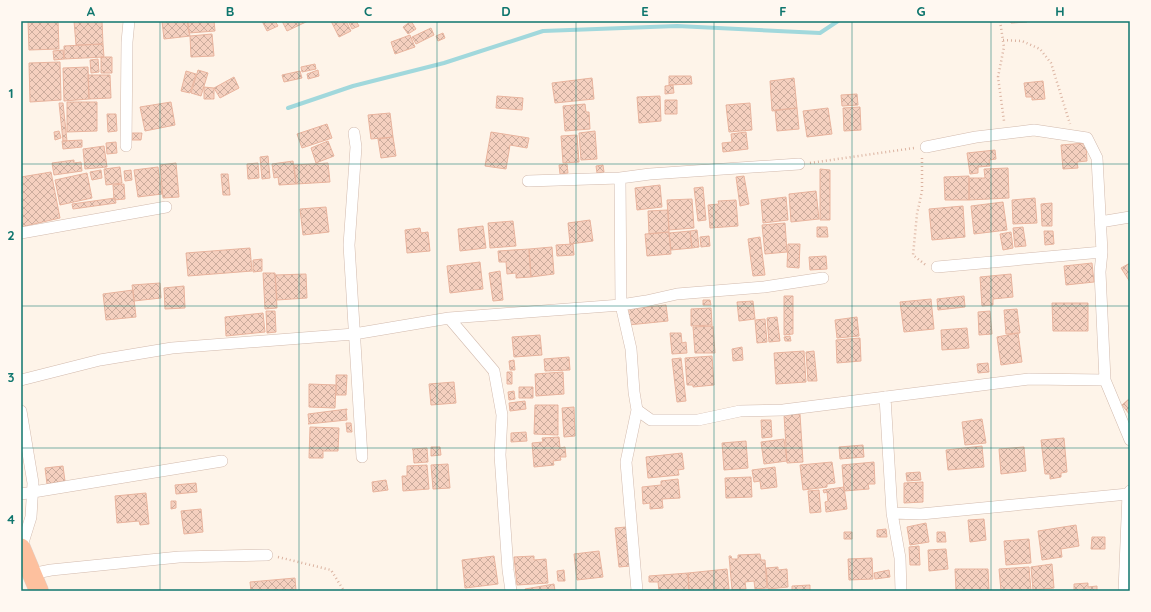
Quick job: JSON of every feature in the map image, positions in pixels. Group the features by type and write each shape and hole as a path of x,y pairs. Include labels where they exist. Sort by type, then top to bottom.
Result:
{"highway":[{"path":"21,549 35,583"}],"street":[{"path":"126,146 127,50 129,21"},
{"path":"926,147 976,137 1034,130 1087,138 1097,158 1102,252 1100,272 1105,380 1130,440"},
{"path":"354,133 356,147 349,245 362,457"},
{"path":"528,181 620,178 650,174 799,164"},
{"path":"620,178 621,305 631,349 634,392 637,410 626,462 636,562 637,591"},
{"path":"21,233 166,207"},
{"path":"1100,222 1130,218"},
{"path":"937,267 1102,252"},
{"path":"21,380 100,360 172,348 354,334 449,318 621,305 677,294 764,287 823,278"},
{"path":"449,318 494,371 502,415 500,455 508,570 511,591"},
{"path":"637,410 651,420 698,420 740,411 783,410 1029,380 1105,380"},
{"path":"885,397 892,513 900,558 901,591"},
{"path":"21,411 33,483 31,518 21,549"},
{"path":"21,494 222,461"},
{"path":"892,513 921,514 1129,493 1124,591"},
{"path":"35,583 51,570 179,557 267,555"}],"path":[{"path":"1000,21 1004,47 998,77 1006,134"},
{"path":"1003,40 1022,41 1040,48 1051,63 1073,136"},
{"path":"799,164 926,147 922,157 922,191 917,214 913,256 928,267 937,267"},
{"path":"267,555 331,570 344,591"}],"building":[{"path":"28,21 58,21 59,49 29,50"},
{"path":"74,21 102,21 103,44 76,45"},
{"path":"162,21 187,21 190,36 164,39"},
{"path":"188,21 214,21 215,31 189,33"},
{"path":"262,21 275,21 278,26 267,31"},
{"path":"282,21 308,21 287,31"},
{"path":"331,21 346,21 351,31 339,37"},
{"path":"348,21 356,21 359,26 352,29"},
{"path":"411,21 416,29 408,34 403,27"},
{"path":"1010,21 1027,21 1027,22 1011,23"},
{"path":"431,28 434,35 416,44 412,37"},
{"path":"443,33 445,38 438,41 436,36"},
{"path":"212,34 214,56 191,57 190,36"},
{"path":"410,35 415,47 395,54 391,42"},
{"path":"103,44 104,57 64,59 64,46"},
{"path":"63,50 64,59 54,60 53,51"},
{"path":"101,57 112,57 112,73 101,73"},
{"path":"98,59 99,72 91,73 90,60"},
{"path":"60,62 61,100 30,102 29,63"},
{"path":"315,64 316,69 302,72 301,67"},
{"path":"88,67 89,99 64,101 63,68"},
{"path":"198,70 208,73 201,96 191,93"},
{"path":"318,70 319,76 308,79 307,74"},
{"path":"186,71 196,74 190,93 181,91"},
{"path":"300,71 302,78 284,82 282,75"},
{"path":"88,75 110,75 111,98 89,99"},
{"path":"669,76 691,76 692,84 669,85"},
{"path":"234,77 239,88 220,98 214,88"},
{"path":"592,78 594,99 555,103 552,83"},
{"path":"794,78 797,108 772,111 770,81"},
{"path":"1043,81 1045,99 1032,100 1032,97 1026,97 1024,83"},
{"path":"673,85 674,93 665,94 665,86"},
{"path":"204,87 214,88 214,99 204,99"},
{"path":"857,94 858,105 842,106 841,95"},
{"path":"497,96 523,98 522,110 496,108"},
{"path":"660,96 661,121 639,123 637,97"},
{"path":"665,100 677,100 677,114 665,114"},
{"path":"67,102 97,102 97,131 67,132"},
{"path":"171,102 175,125 145,131 140,107"},
{"path":"59,103 63,103 67,141 63,141"},
{"path":"750,103 752,130 729,132 726,105"},
{"path":"585,104 586,112 589,112 590,129 565,131 563,106"},
{"path":"860,107 861,130 844,131 843,108"},
{"path":"797,108 799,129 777,131 775,110"},
{"path":"828,108 832,134 807,137 803,111"},
{"path":"390,113 393,137 371,139 368,115"},
{"path":"107,114 116,114 117,131 108,132"},
{"path":"327,124 332,138 302,148 297,134"},
{"path":"59,131 61,138 55,140 54,132"},
{"path":"595,131 597,159 581,160 579,133"},
{"path":"491,132 529,138 527,148 510,145 506,169 485,166"},
{"path":"746,132 748,149 723,152 722,143 732,142 731,134"},
{"path":"132,133 142,133 141,140 132,140"},
{"path":"577,135 579,162 563,163 561,136"},
{"path":"393,137 396,156 381,158 378,139"},
{"path":"82,140 82,147 63,149 62,141"},
{"path":"328,141 334,156 316,163 311,148"},
{"path":"116,142 117,153 107,154 106,143"},
{"path":"1086,143 1087,161 1077,162 1078,168 1063,169 1061,145"},
{"path":"104,146 107,167 85,169 83,149"},
{"path":"995,150 996,159 989,160 990,166 978,167 978,173 970,174 967,153"},
{"path":"268,156 270,178 262,179 260,157"},
{"path":"74,160 74,163 81,162 82,171 54,175 52,163"},
{"path":"293,161 296,184 279,185 278,177 274,178 272,164"},
{"path":"176,163 179,197 163,198 160,165"},
{"path":"258,163 259,178 248,179 247,164"},
{"path":"328,163 330,182 296,184 294,165"},
{"path":"567,164 568,173 560,174 559,165"},
{"path":"603,165 604,172 597,173 596,166"},
{"path":"120,167 122,183 106,185 104,169"},
{"path":"158,167 162,194 138,197 134,170"},
{"path":"1008,168 1009,198 969,200 969,178 985,178 984,169"},
{"path":"820,169 830,170 830,220 820,220"},
{"path":"101,170 102,178 92,180 90,172"},
{"path":"131,170 132,180 125,181 124,171"},
{"path":"51,172 60,218 21,227 21,177"},
{"path":"87,173 92,198 60,205 55,180"},
{"path":"221,174 228,174 230,195 223,195"},
{"path":"744,176 749,204 740,206 736,177"},
{"path":"969,176 969,200 945,200 944,177"},
{"path":"124,184 125,199 114,200 113,185"},
{"path":"660,185 662,207 637,210 635,188"},
{"path":"703,187 706,220 698,221 694,188"},
{"path":"816,191 819,219 791,222 789,194"},
{"path":"786,197 788,220 763,223 761,200"},
{"path":"115,198 116,203 73,209 72,204"},
{"path":"1035,198 1037,223 1013,224 1012,200"},
{"path":"692,199 694,228 669,230 667,200"},
{"path":"736,200 738,226 710,228 708,205 719,204 718,201"},
{"path":"1003,202 1007,230 974,234 971,206"},
{"path":"1052,203 1052,226 1042,226 1041,204"},
{"path":"963,206 965,237 932,240 929,209"},
{"path":"326,207 329,232 303,235 300,209"},
{"path":"668,210 669,232 649,234 648,211"},
{"path":"590,220 593,241 570,244 568,223"},
{"path":"513,221 516,246 490,248 488,223"},
{"path":"785,223 787,252 765,254 762,225"},
{"path":"483,226 486,248 460,251 458,229"},
{"path":"817,227 827,227 828,237 817,237"},
{"path":"1023,227 1026,246 1015,247 1013,228"},
{"path":"420,228 421,233 428,232 430,251 407,253 405,230"},
{"path":"697,230 699,247 692,248 690,231"},
{"path":"690,231 692,248 671,250 669,233"},
{"path":"1044,231 1053,231 1054,244 1045,245"},
{"path":"669,232 671,254 647,256 645,234"},
{"path":"1011,232 1013,248 1003,250 1000,234"},
{"path":"709,236 710,246 701,247 700,237"},
{"path":"760,237 765,275 753,276 748,239"},
{"path":"573,244 574,255 557,256 556,245"},
{"path":"788,244 800,244 799,268 787,267"},
{"path":"552,247 554,274 531,277 529,249"},
{"path":"250,248 252,271 188,276 186,253"},
{"path":"529,249 531,277 516,278 516,273 507,274 506,262 499,262 498,251"},
{"path":"826,256 827,269 810,270 809,257"},
{"path":"262,259 262,271 253,272 253,260"},
{"path":"480,262 483,289 450,293 447,266"},
{"path":"1092,263 1094,282 1066,285 1064,266"},
{"path":"1130,263 1130,282 1121,268"},
{"path":"500,271 503,300 493,301 489,273"},
{"path":"263,273 275,273 277,308 265,309"},
{"path":"306,274 307,298 277,300 275,275"},
{"path":"1011,274 1013,297 993,299 993,305 982,306 980,277"},
{"path":"160,283 161,298 134,301 132,285"},
{"path":"184,286 185,308 165,309 164,288"},
{"path":"133,290 136,317 106,320 103,294"},
{"path":"784,296 793,296 793,334 784,335"},
{"path":"964,296 965,307 938,310 937,299"},
{"path":"931,299 934,329 904,332 900,302"},
{"path":"703,300 710,300 711,305 703,305"},
{"path":"753,301 755,319 739,321 737,302"},
{"path":"1052,303 1088,303 1088,331 1053,331"},
{"path":"666,305 668,321 628,325 627,309"},
{"path":"711,308 712,325 691,326 691,309"},
{"path":"1017,309 1020,333 1006,334 1004,310"},
{"path":"266,311 275,311 276,332 267,333"},
{"path":"990,311 992,334 979,335 978,312"},
{"path":"263,313 265,332 226,336 225,317"},
{"path":"777,317 780,341 769,342 767,318"},
{"path":"857,317 859,336 837,338 835,320"},
{"path":"765,319 767,342 757,343 755,320"},
{"path":"713,326 715,353 695,353 693,327"},
{"path":"967,328 969,348 942,350 941,330"},
{"path":"670,333 681,333 682,343 686,342 687,353 672,354"},
{"path":"1018,333 1022,362 1001,365 997,337"},
{"path":"540,335 542,355 514,357 512,337"},
{"path":"790,336 791,341 785,341 784,337"},
{"path":"860,338 861,361 837,363 836,340"},
{"path":"742,347 743,360 733,361 732,349"},
{"path":"804,351 806,382 776,384 774,353"},
{"path":"814,351 817,381 808,381 806,352"},
{"path":"712,356 714,385 693,387 693,385 687,385 685,358"},
{"path":"569,357 570,370 545,371 544,359"},
{"path":"681,358 686,401 677,402 672,359"},
{"path":"514,360 515,370 510,370 509,361"},
{"path":"988,363 989,372 978,373 977,364"},
{"path":"507,372 512,372 512,384 507,384"},
{"path":"563,372 564,394 536,396 535,374"},
{"path":"336,375 347,375 346,395 336,395"},
{"path":"454,382 456,403 431,405 429,384"},
{"path":"309,384 336,385 335,408 309,407"},
{"path":"519,387 533,387 533,398 519,398"},
{"path":"514,391 515,399 509,400 508,392"},
{"path":"1130,398 1130,415 1122,405"},
{"path":"525,401 526,409 510,411 509,403"},
{"path":"535,405 558,405 558,435 534,434"},
{"path":"574,407 575,436 564,437 562,408"},
{"path":"347,409 347,420 308,424 308,414"},
{"path":"800,414 803,462 787,463 784,415"},
{"path":"982,419 986,443 965,445 962,422"},
{"path":"761,420 771,420 772,437 762,438"},
{"path":"346,423 351,423 352,432 347,432"},
{"path":"310,427 339,428 338,451 323,451 323,458 309,458"},
{"path":"526,432 527,441 511,442 511,433"},
{"path":"559,437 560,448 565,447 566,457 560,457 561,460 553,461 554,465 534,467 532,443 543,442 542,438"},
{"path":"1064,438 1067,472 1061,473 1061,477 1050,479 1050,474 1045,474 1041,440"},
{"path":"784,439 787,461 764,464 761,442"},
{"path":"746,441 748,468 724,470 722,443"},
{"path":"863,445 864,457 840,459 839,447"},
{"path":"982,446 984,467 948,470 946,450"},
{"path":"431,447 440,447 441,455 431,456"},
{"path":"1024,447 1026,471 1001,474 999,449"},
{"path":"427,448 428,462 414,463 412,449"},
{"path":"682,453 684,469 678,470 679,475 648,478 646,457"},
{"path":"832,462 835,483 827,484 827,487 803,490 800,465"},
{"path":"874,462 875,484 868,484 869,489 844,491 842,465"},
{"path":"448,464 450,488 433,489 431,465"},
{"path":"427,465 429,489 403,491 402,476 407,476 407,466"},
{"path":"63,466 65,481 47,484 45,468"},
{"path":"775,467 777,487 761,489 760,481 754,482 752,470"},
{"path":"920,472 921,480 907,481 906,473"},
{"path":"751,477 752,497 726,498 725,478"},
{"path":"678,479 680,498 662,499 663,508 650,509 650,503 643,504 642,487 661,485 661,481"},
{"path":"386,480 388,490 373,492 372,482"},
{"path":"923,482 923,502 904,503 904,483"},
{"path":"196,483 197,492 176,494 175,485"},
{"path":"844,487 847,509 826,512 825,502 828,501 827,492 824,493 823,490"},
{"path":"819,490 821,512 810,513 808,491"},
{"path":"146,493 149,524 140,525 139,521 117,523 115,496"},
{"path":"171,501 176,501 176,508 171,509"},
{"path":"201,509 203,532 184,534 181,511"},
{"path":"984,519 986,540 970,542 968,520"},
{"path":"926,523 929,542 910,545 907,527"},
{"path":"1076,525 1079,546 1061,549 1062,557 1042,560 1038,531"},
{"path":"626,527 630,566 619,567 615,528"},
{"path":"886,529 887,537 877,537 877,530"},
{"path":"844,532 852,532 852,539 844,539"},
{"path":"937,532 945,532 946,542 937,542"},
{"path":"1092,537 1105,537 1105,549 1091,549"},
{"path":"1029,539 1031,563 1006,565 1004,541"},
{"path":"919,546 920,565 910,565 909,547"},
{"path":"946,549 948,569 929,571 928,550"},
{"path":"599,551 603,577 577,580 574,554"},
{"path":"760,554 761,560 765,560 767,588 755,589 754,581 745,582 746,589 732,590 729,556 731,556 732,559 738,559 738,555"},
{"path":"494,556 498,584 465,588 462,560"},
{"path":"534,556 534,560 546,559 548,583 517,585 514,557"},
{"path":"872,558 873,579 849,580 848,559"},
{"path":"1052,564 1054,588 1033,590 1031,567"},
{"path":"778,567 778,570 787,569 788,587 768,589 766,568"},
{"path":"1029,567 1031,591 1001,591 999,569"},
{"path":"727,569 729,589 689,591 688,573"},
{"path":"955,569 988,569 989,591 956,591"},
{"path":"564,570 565,581 558,581 557,571"},
{"path":"889,570 890,577 875,579 874,573"},
{"path":"688,573 689,591 659,591 658,582 649,582 649,576"},
{"path":"295,578 296,591 251,591 250,582"},
{"path":"1088,583 1088,587 1097,586 1097,591 1074,591 1074,584"},
{"path":"554,584 555,591 525,591 525,589"},
{"path":"810,585 810,591 792,591 792,586"}],"waterway":[{"path":"288,108 353,86 444,63 543,31 677,26 820,33 838,21"}]}
